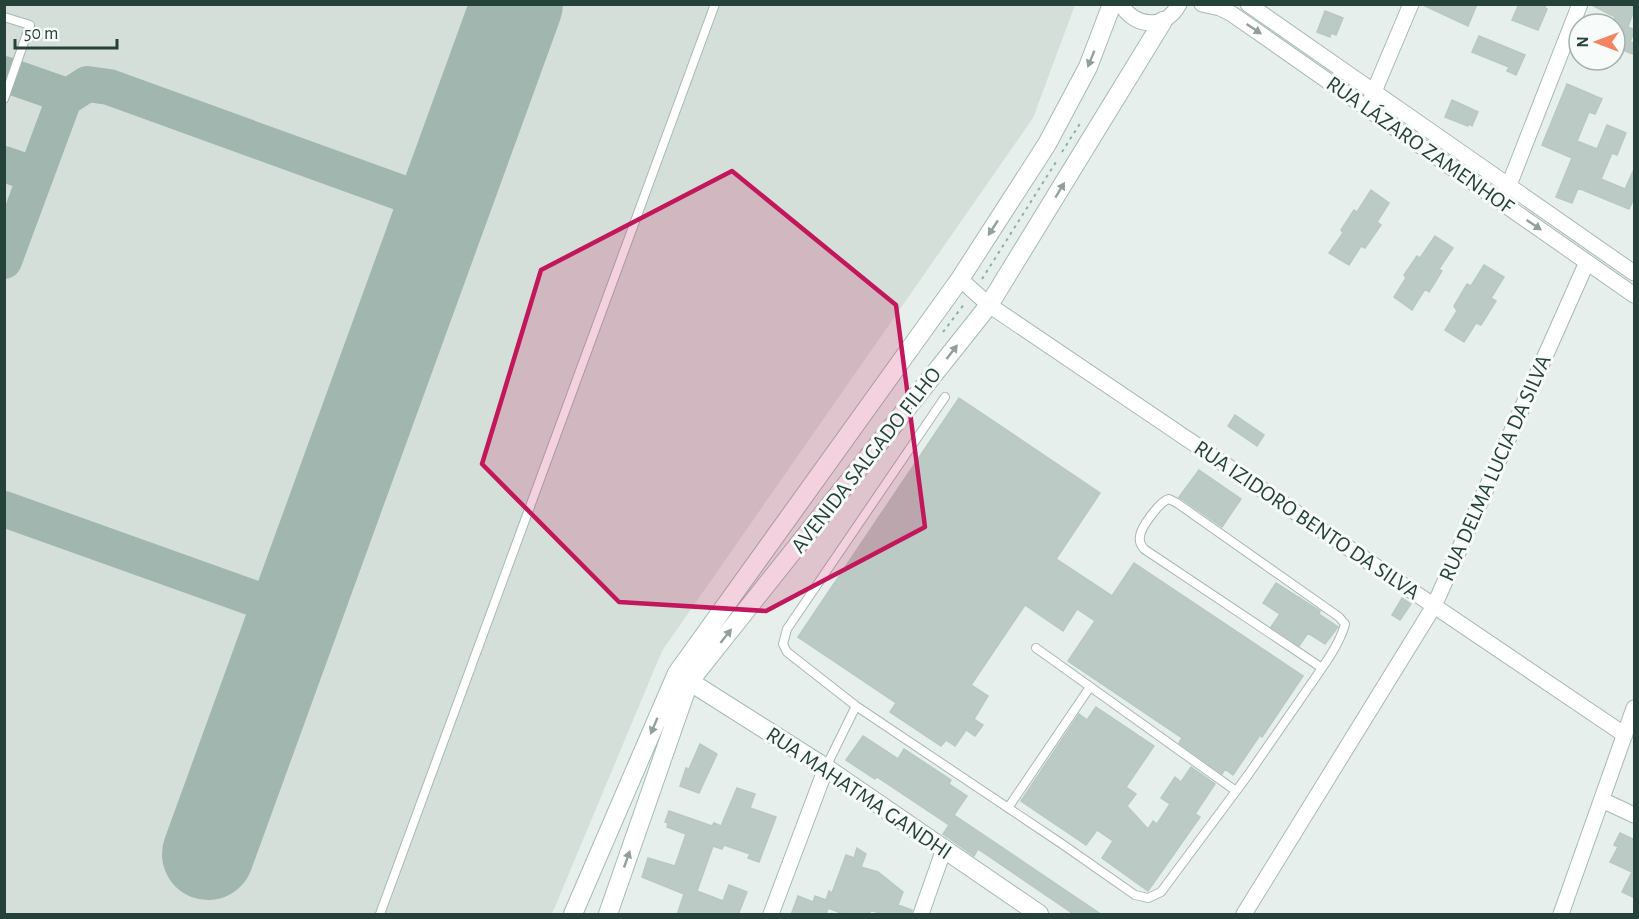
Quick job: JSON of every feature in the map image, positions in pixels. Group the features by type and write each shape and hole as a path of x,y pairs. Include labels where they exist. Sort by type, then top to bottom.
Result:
{"street":[{"path":"683,678 960,279 1047,144 1088,67 1112,4"},
{"path":"1121,4 1134,20 1153,24 1171,16 1179,4"},
{"name":"RUA LÁZARO ZAMENHOF","path":"1202,4 1234,9 1498,201 1630,292"},
{"name":"RUA LÁZARO ZAMENHOF","path":"1248,4 1634,270"},
{"path":"1367,106 1411,4"},
{"path":"1498,201 1509,185 1580,4"},
{"name":"AVENIDA SALGADO FILHO","path":"573,915 683,678 989,305 1163,21"},
{"name":"RUA DELMA LUCIA DA SILVA","path":"1244,915 1434,606 1587,262"},
{"path":"1630,292 1634,270"},
{"name":"RUA IZIDORO BENTO DA SILVA","path":"960,279 989,305 1625,735"},
{"name":"AVENIDA SALGADO FILHO","path":"608,915 683,678"},
{"name":"RUA MAHATMA GANDHI","path":"683,678 826,768 1039,915"},
{"path":"1561,915 1635,708"},
{"path":"771,915 826,768"},
{"path":"1602,800 1635,814"},
{"path":"921,915 944,849"}],"lane":[{"path":"380,915 715,4"},
{"path":"4,17 30,25 4,99"},
{"path":"945,397 787,629 783,644 787,652 856,706 1135,895 1148,898 1161,892 1236,790 1322,668 1343,634 1345,624 1340,616 1177,503 1169,499 1161,502 1140,534 1140,544 1144,549 1322,668"},
{"path":"1036,648 1236,790"},
{"path":"1008,808 1090,687"},
{"path":"826,768 856,706"}],"highlighted area":[{"path":"732,171 896,305 925,527 766,611 619,602 482,464 541,270"}],"shaded area":[{"path":"5,5 1075,5 1033,118 662,651 552,914 5,914"}],"building":[{"path":"1421,4 1477,4 1468,26"},
{"path":"1519,4 1546,4 1547,9 1538,30 1512,20"},
{"path":"1590,4 1629,4 1635,7 1628,27 1635,30 1630,42 1635,43 1635,55 1627,52 1627,12 1605,12"},
{"path":"1325,11 1343,18 1336,35 1331,33 1330,37 1317,32"},
{"path":"1479,36 1525,55 1516,75 1507,71 1509,67 1472,52"},
{"path":"1567,84 1602,99 1595,114 1589,112 1577,141 1597,149 1607,125 1626,133 1617,155 1612,153 1601,179 1625,189 1635,167 1635,196 1629,209 1578,188 1572,203 1556,197 1572,158 1542,145"},
{"path":"1452,100 1478,112 1472,126 1445,117"},
{"path":"1371,190 1389,203 1377,222 1381,225 1365,248 1361,246 1349,265 1329,253 1343,233 1341,230 1354,210 1357,212"},
{"path":"1435,236 1453,248 1439,269 1442,271 1429,292 1425,289 1412,310 1394,297 1406,278 1404,275 1417,256 1420,258"},
{"path":"1484,265 1504,277 1491,298 1496,301 1481,325 1476,323 1464,342 1445,330 1457,311 1454,306 1467,284 1471,286"},
{"path":"959,398 1100,493 1056,559 1112,596 1134,563 1303,676 1233,775 1225,769 1222,774 1179,743 1182,738 1068,661 1095,621 1077,609 1063,631 1025,605 971,685 988,696 974,719 983,725 975,736 966,730 955,746 946,740 941,746 890,712 896,703 798,637"},
{"path":"1235,415 1264,435 1257,446 1228,426"},
{"path":"1199,470 1241,499 1222,527 1179,497"},
{"path":"1276,583 1320,611 1319,614 1338,627 1325,644 1308,633 1299,646 1271,627 1280,614 1263,603"},
{"path":"1402,598 1411,604 1400,620 1392,615"},
{"path":"1096,707 1154,746 1126,787 1136,794 1127,806 1148,829 1153,821 1157,824 1170,804 1161,798 1175,777 1181,782 1191,767 1215,784 1195,814 1200,817 1148,891 1102,858 1113,841 1097,830 1086,845 1021,801 1079,714 1087,720"},
{"path":"863,736 898,759 904,749 951,780 949,784 967,796 954,815 1102,915 1075,915 978,849 974,856 943,834 949,825 877,777 875,779 846,760"},
{"path":"700,744 717,754 699,793 680,786 686,768 689,769"},
{"path":"737,788 755,794 750,808 776,817 759,862 748,858 750,854 724,845 722,849 713,846 697,891 723,901 729,885 747,892 738,915 677,915 684,894 642,877 648,858 675,866 686,834 667,827 668,823 665,822 669,811 712,826 714,823 721,826"},
{"path":"1620,833 1635,840 1635,898 1622,892 1632,872 1610,862 1618,847 1614,845"},
{"path":"857,848 866,854 861,867 878,872 903,892 898,905 912,910 911,915 884,915 871,910 869,915 846,915 828,908 826,915 791,915 798,896 813,902 815,896 826,900 829,891 832,893 846,855 854,858"}],"taxiway":[{"path":"4,74 67,96"},
{"path":"4,261 64,99 87,84 109,87 443,208"},
{"path":"4,164 36,175"},
{"path":"4,509 295,613"}],"runway":[{"path":"208,854 517,4"}]}
